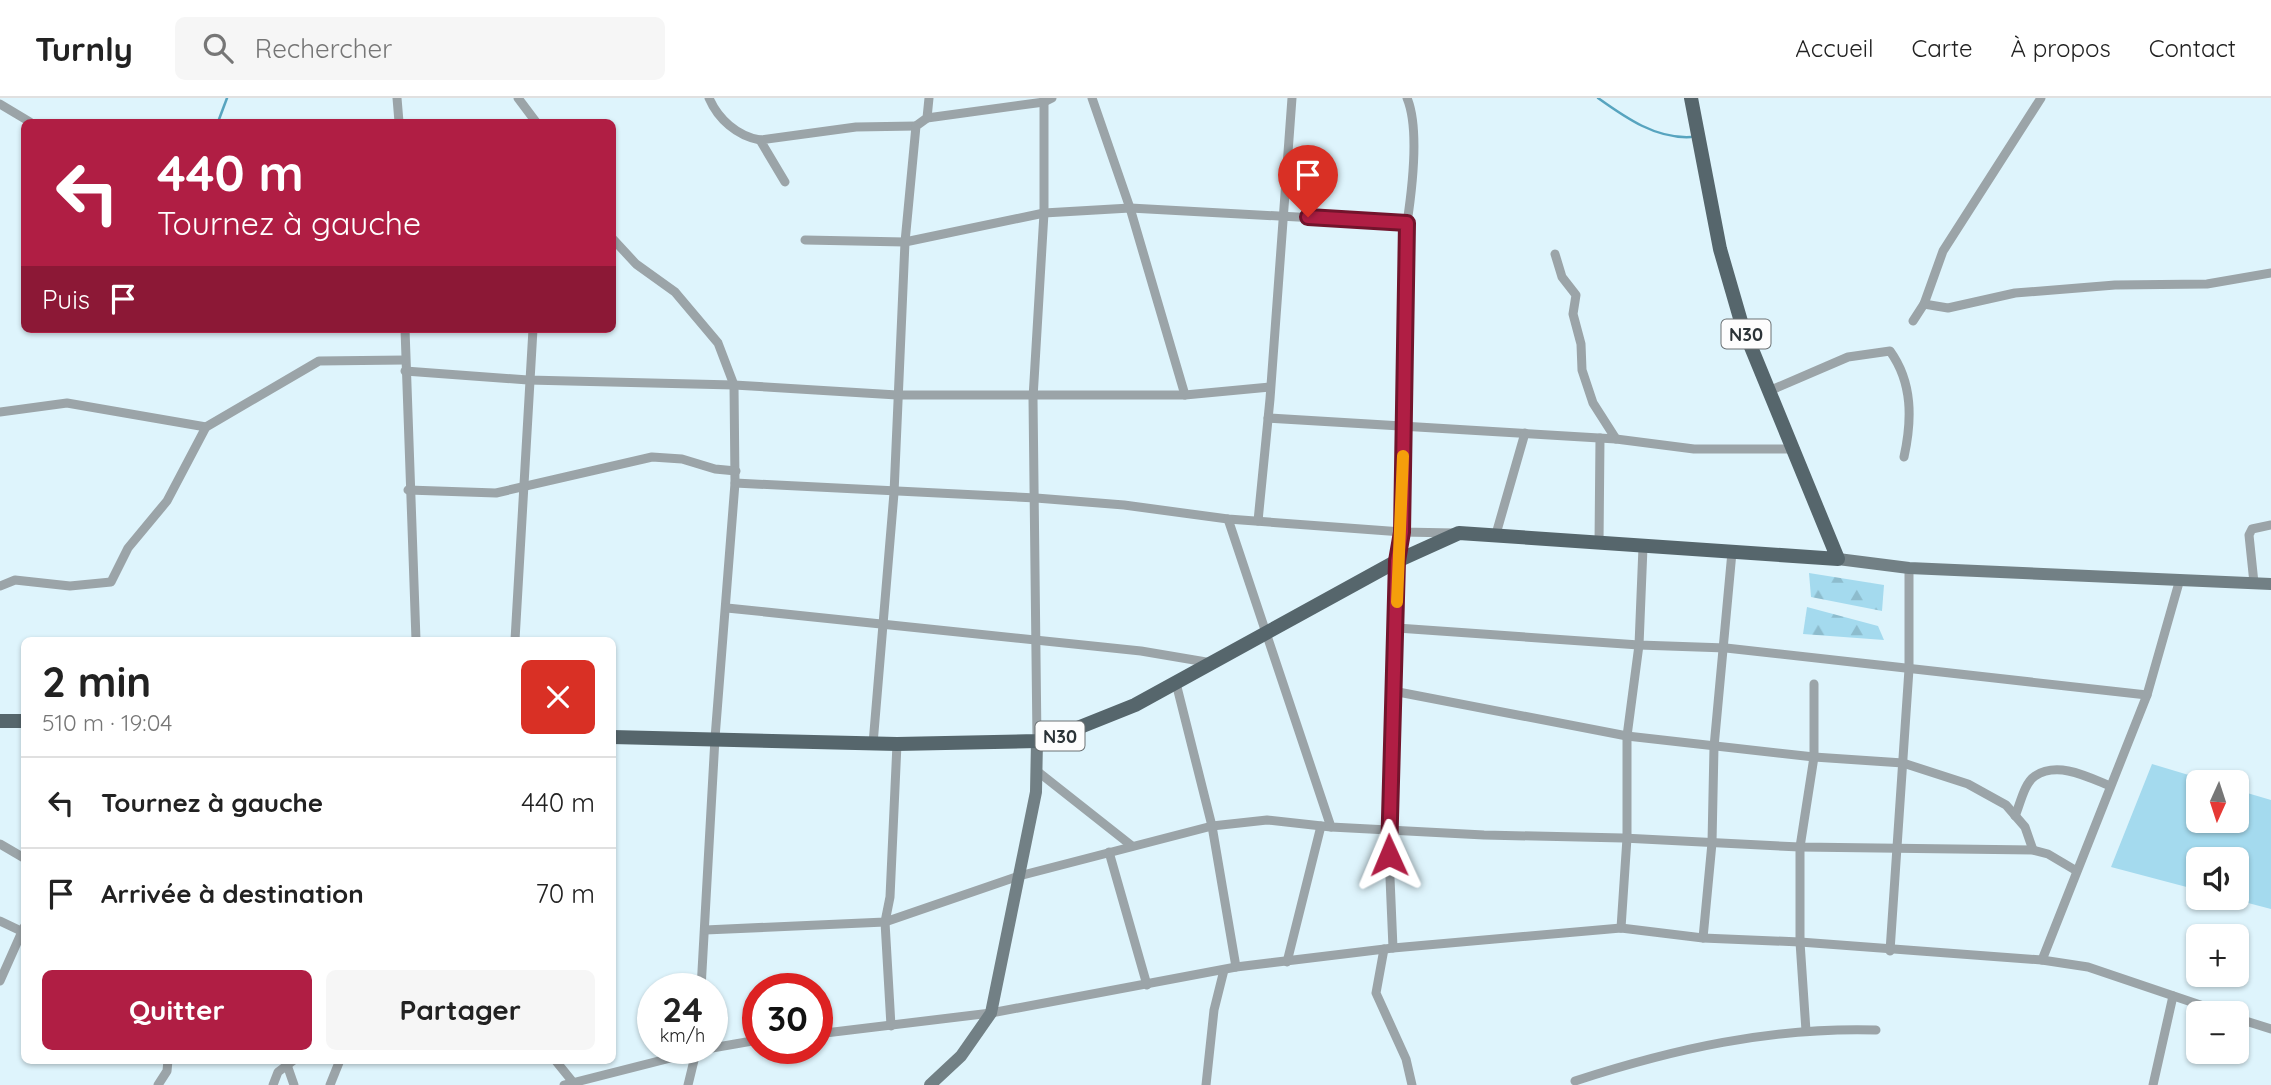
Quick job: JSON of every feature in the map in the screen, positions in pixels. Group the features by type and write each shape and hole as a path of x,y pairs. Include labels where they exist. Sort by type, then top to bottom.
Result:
{"main road":[{"name":"N30","path":"616,737 873,744 1037,741 1098,723 1268,635 1397,561 1459,533 1838,559 1795,449 1742,326 1720,249 1691,98"},
{"path":"0,721 21,721"}],"street":[{"path":"397,98 398,119"},
{"path":"518,98 528,118"},
{"path":"528,98 528,118"},
{"path":"709,98 717,118 747,138 760,140 856,127 916,126 926,118 1047,99 1044,213 1033,398 1037,498 1034,640 1037,771 991,1013 961,1056 942,1077 930,1085"},
{"path":"926,118 929,98"},
{"path":"1092,98 1130,208 1185,395"},
{"path":"1258,521 1292,98"},
{"path":"1407,98 1413,113 1412,193 1407,223 1402,532 1397,561 1397,628 1388,831 1388,949 1376,993 1406,1059 1412,1085"},
{"path":"1913,321 1924,304 1943,251 2040,98"},
{"path":"0,104 25,119"},
{"path":"873,744 894,493 905,242 916,126"},
{"path":"760,140 785,182"},
{"path":"805,240 905,242 1044,213 1130,208 1407,223"},
{"path":"616,242 636,264 675,292 718,343 734,385 736,471 715,738 702,973"},
{"path":"1555,254 1562,276 1576,295 1573,314 1581,344 1582,370 1593,403 1616,439"},
{"path":"1924,304 1948,308 2015,293 2115,285 2207,284 2271,273"},
{"path":"405,333 408,490 416,637"},
{"path":"515,637 533,333"},
{"path":"1769,391 1848,357 1889,351 1907,382 1909,432 1904,457"},
{"path":"0,586 15,580 70,586 111,582 128,548 167,501 206,427 319,361 405,360"},
{"path":"405,371 528,380 734,385 897,396 1033,398 1185,395 1270,387"},
{"path":"0,411 67,403 206,427"},
{"path":"1268,418 1616,439 1694,449 1795,449"},
{"path":"1496,534 1525,433"},
{"path":"1599,544 1600,438"},
{"path":"408,490 496,493 652,457 682,459 715,469 736,471"},
{"path":"735,483 894,493 1037,498 1124,505 1228,519 1402,532 1459,533"},
{"path":"1228,519 1268,635 1326,827 1287,962"},
{"path":"2254,583 2249,535 2252,529 2271,525"},
{"path":"1621,928 1627,838 1627,736 1639,645 1643,547"},
{"path":"1703,938 1712,843 1714,747 1726,648 1732,552"},
{"path":"1838,559 1909,568 2271,584"},
{"path":"1889,951 1894,848 1909,669 1909,568"},
{"path":"2042,960 2075,870 2147,695 2180,579"},
{"path":"727,608 1141,651 1214,664"},
{"path":"1397,628 1639,645 1726,648 2147,695"},
{"path":"1176,683 1212,826 1236,967"},
{"path":"1807,1031 1800,942 1801,847 1814,757 1814,684"},
{"path":"1393,691 1627,736 1814,757 1903,763 1968,784 2006,806 2025,827 2033,850"},
{"path":"891,1026 885,922 890,897 897,744"},
{"path":"2015,816 2028,784 2035,776 2056,769 2077,772 2110,786"},
{"path":"1037,771 1132,846"},
{"path":"705,930 885,922 1019,876 1212,826 1267,820 1388,831 1627,838 1801,847 2033,850 2049,854 2075,870"},
{"path":"0,844 21,856"},
{"path":"1109,852 1147,985"},
{"path":"0,921 21,928"},
{"path":"833,1032 991,1013 1236,967 1388,949 1621,928 1703,938 1800,942 1889,951 2042,960 2088,967 2188,1001"},
{"path":"0,981 21,934"},
{"path":"1206,1085 1214,1010 1224,970"},
{"path":"2153,1085 2173,996"},
{"path":"2249,1022 2271,1029"},
{"path":"1575,1081 1699,1045 1807,1031 1876,1030"},
{"path":"158,1085 167,1071 167,1064"},
{"path":"273,1085 278,1073 287,1064"},
{"path":"289,1064 294,1085"},
{"path":"330,1085 338,1064"},
{"path":"557,1064 568,1083 640,1064"},
{"path":"688,1085 693,1064"}],"green space":[{"path":"1809,573 1884,585 1882,611 1811,597"},
{"path":"1807,607 1878,626 1884,640 1803,634"},
{"path":"2152,764 2186,774 2186,833 2249,833 2249,794 2271,800 2271,909 2249,903 2249,847 2186,847 2186,887 2111,867"}],"waterway":[{"path":"219,119 227,98"},
{"path":"1598,98 1642,126 1666,135 1691,137"}],"slow traffic":[{"path":"1397,602 1397,561 1402,532 1403,456"}],"route":[{"path":"1308,217 1407,223 1402,532 1397,561 1389,855"}]}
